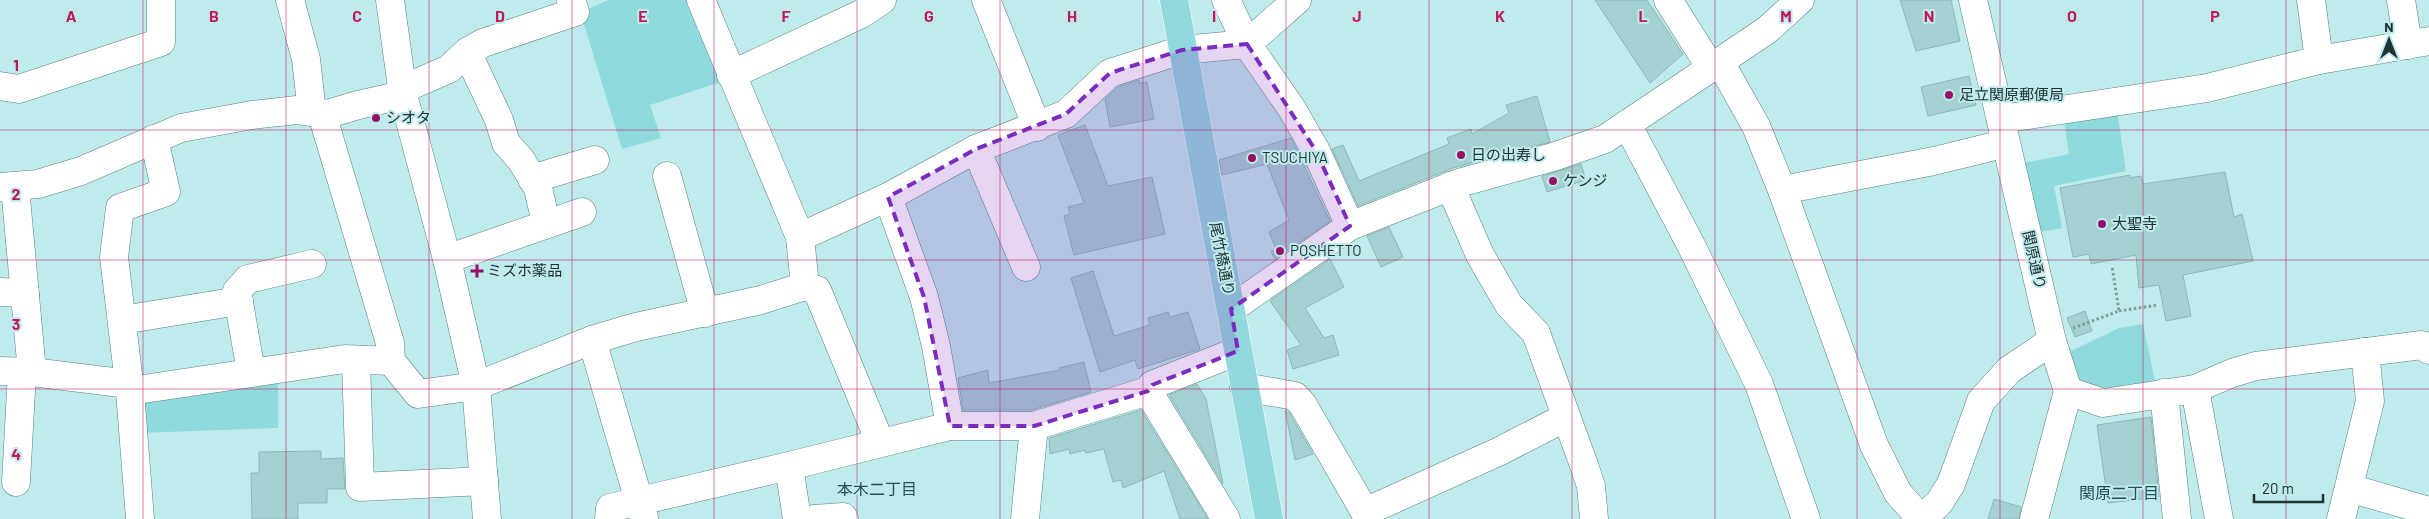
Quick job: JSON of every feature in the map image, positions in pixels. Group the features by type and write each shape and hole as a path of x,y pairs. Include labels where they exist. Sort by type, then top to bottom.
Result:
{"main road":[{"name":"尾竹橋通り","path":"1174,0 1268,519"}],"street":[{"path":"0,86 19,89 161,42 161,0"},
{"path":"290,0 306,59 317,113 390,343 391,361 418,394 476,386 592,340 636,327 761,300 806,286 817,290 880,442"},
{"path":"390,0 403,92 447,259 476,386 487,519"},
{"path":"16,482 18,372 12,292 8,187 38,184 81,171 181,128 252,115 296,110 328,114 403,92 449,69 467,52 483,43 575,12 571,0"},
{"path":"701,0 731,76 800,237 806,286"},
{"path":"731,76 861,14 882,0"},
{"path":"986,0 1037,127"},
{"path":"1226,0 1247,44 1292,109 1316,151 1350,226"},
{"path":"800,237 888,197 976,149 1037,127 1066,114 1110,73 1182,50 1247,44 1297,0"},
{"path":"1668,0 1716,65 1756,126 1782,190 1874,445 1894,487 1921,519 1939,502 1951,484 1981,401 2009,370 2061,335"},
{"path":"1231,309 1350,226 1450,186 1588,145 1605,138 1767,30 1800,0"},
{"name":"関原通り","path":"1973,0 2001,119 2061,335 2068,391"},
{"path":"2312,0 2319,60"},
{"path":"2001,119 2206,88 2319,60 2418,43 2400,0"},
{"path":"467,52 499,120 506,143 521,160 538,188 546,223"},
{"path":"1627,124 1691,245 1759,384 1806,519"},
{"path":"140,519 130,387 114,257 120,208 166,192 154,139"},
{"path":"1782,190 1934,161 1999,146"},
{"path":"976,149 1026,268"},
{"path":"532,179 595,160"},
{"path":"666,176 705,313"},
{"path":"1450,186 1480,255 1510,305 1536,333 1591,486 1594,519"},
{"path":"888,197 924,298 936,346 950,426"},
{"path":"447,259 524,234 546,223 582,212"},
{"path":"251,372 237,290 248,279 312,264"},
{"path":"122,320 239,301"},
{"path":"592,340 641,510"},
{"path":"2034,519 2068,391 2103,403 2195,389 2232,373 2256,366 2422,345 2429,350"},
{"path":"609,519 610,508 641,510 789,466 950,426 1034,426 1148,391 1152,385 1238,351"},
{"path":"2341,519 2370,401 2365,352"},
{"path":"18,372 130,387 345,359 391,361"},
{"path":"356,360 360,487 484,481"},
{"path":"1244,388 1295,396 1303,405 1367,515 1494,455 1566,417"},
{"path":"2195,389 2219,519"},
{"path":"1148,391 1226,519"},
{"path":"2164,393 2177,519"},
{"path":"1025,519 1034,426"},
{"path":"789,466 797,519"},
{"path":"2349,488 2429,511"},
{"path":"814,519 843,517 844,519"}],"path":[{"path":"2112,266 2119,310"},
{"path":"2061,335 2119,310 2158,305"}],"highlighted area":[{"path":"1247,44 1316,151 1350,226 1231,309 1238,351 1152,385 1148,391 1034,426 950,426 924,297 888,197 976,149 1066,114 1110,73 1182,50"}],"shaded area":[{"path":"608,0 686,0 721,82 650,105 661,138 622,149 583,21 583,11"},
{"path":"2117,110 2126,171 2054,186 2062,228 2039,232 2024,163 2069,154 2064,120"},
{"path":"2143,324 2156,386 2106,394 2076,381 2069,352 2119,328"},
{"path":"278,375 278,428 139,433 138,397"}],"building":[{"path":"1595,0 1647,0 1683,54 1650,83"},
{"path":"1900,0 1951,0 1960,41 1916,51"},
{"path":"1969,76 1976,105 1928,116 1921,87"},
{"path":"1139,80 1139,83 1147,82 1154,119 1110,127 1105,99 1118,87"},
{"path":"1537,96 1550,142 1453,168 1358,206 1332,149 1343,145 1359,181 1449,144 1447,138 1471,129 1472,134 1509,113 1506,105"},
{"path":"1085,125 1108,186 1152,177 1165,234 1074,255 1064,216 1070,214 1068,207 1084,203 1058,135"},
{"path":"1291,138 1330,221 1275,259 1271,252 1276,249 1269,232 1289,220 1267,164 1222,175 1219,160"},
{"path":"1581,164 1586,180 1547,192 1542,176"},
{"path":"2225,172 2234,217 2242,214 2253,261 2183,275 2191,316 2166,321 2159,285 2139,288 2136,255 2091,264 2089,254 2073,257 2060,188 2130,175 2130,178 2141,176 2143,184"},
{"path":"1389,227 1403,257 1381,267 1367,236"},
{"path":"1330,259 1344,287 1305,308 1324,338 1333,335 1339,355 1293,369 1287,350 1301,345 1270,301"},
{"path":"1093,271 1114,336 1150,325 1148,318 1168,312 1170,317 1188,312 1200,349 1138,369 1135,360 1100,372 1071,278"},
{"path":"2085,311 2092,331 2075,337 2067,318"},
{"path":"1084,362 1091,392 1032,410 963,410 958,378 988,370 989,383 1060,370 1059,368"},
{"path":"1197,384 1206,399 1223,484 1169,395"},
{"path":"1141,410 1208,519 1180,519 1164,471 1123,488 1121,480 1113,482 1104,449 1086,453 1085,450 1070,454 1069,449 1050,454 1049,438"},
{"path":"1285,410 1290,414 1313,454 1295,460"},
{"path":"2151,417 2159,497 2108,503 2097,425"},
{"path":"321,451 321,459 343,458 345,489 327,489 327,503 298,503 298,519 252,519 251,473 259,473 259,452"},
{"path":"1994,499 2021,507 2019,519 1988,519"}],"place":[{"name":"足立関原郵便局","path":"1949,95"},
{"name":"シオタ","path":"376,118"},
{"name":"日の出寿し","path":"1461,155"},
{"name":"TSUCHIYA","path":"1252,158"},
{"name":"ケンジ","path":"1553,181"},
{"name":"大聖寺","path":"2102,224"},
{"name":"POSHETTO","path":"1280,251"},
{"name":"ミズホ薬品","path":"477,271"}],"district":[{"name":"本木二丁目","path":"877,489"},
{"name":"関原二丁目","path":"2119,493"}]}
